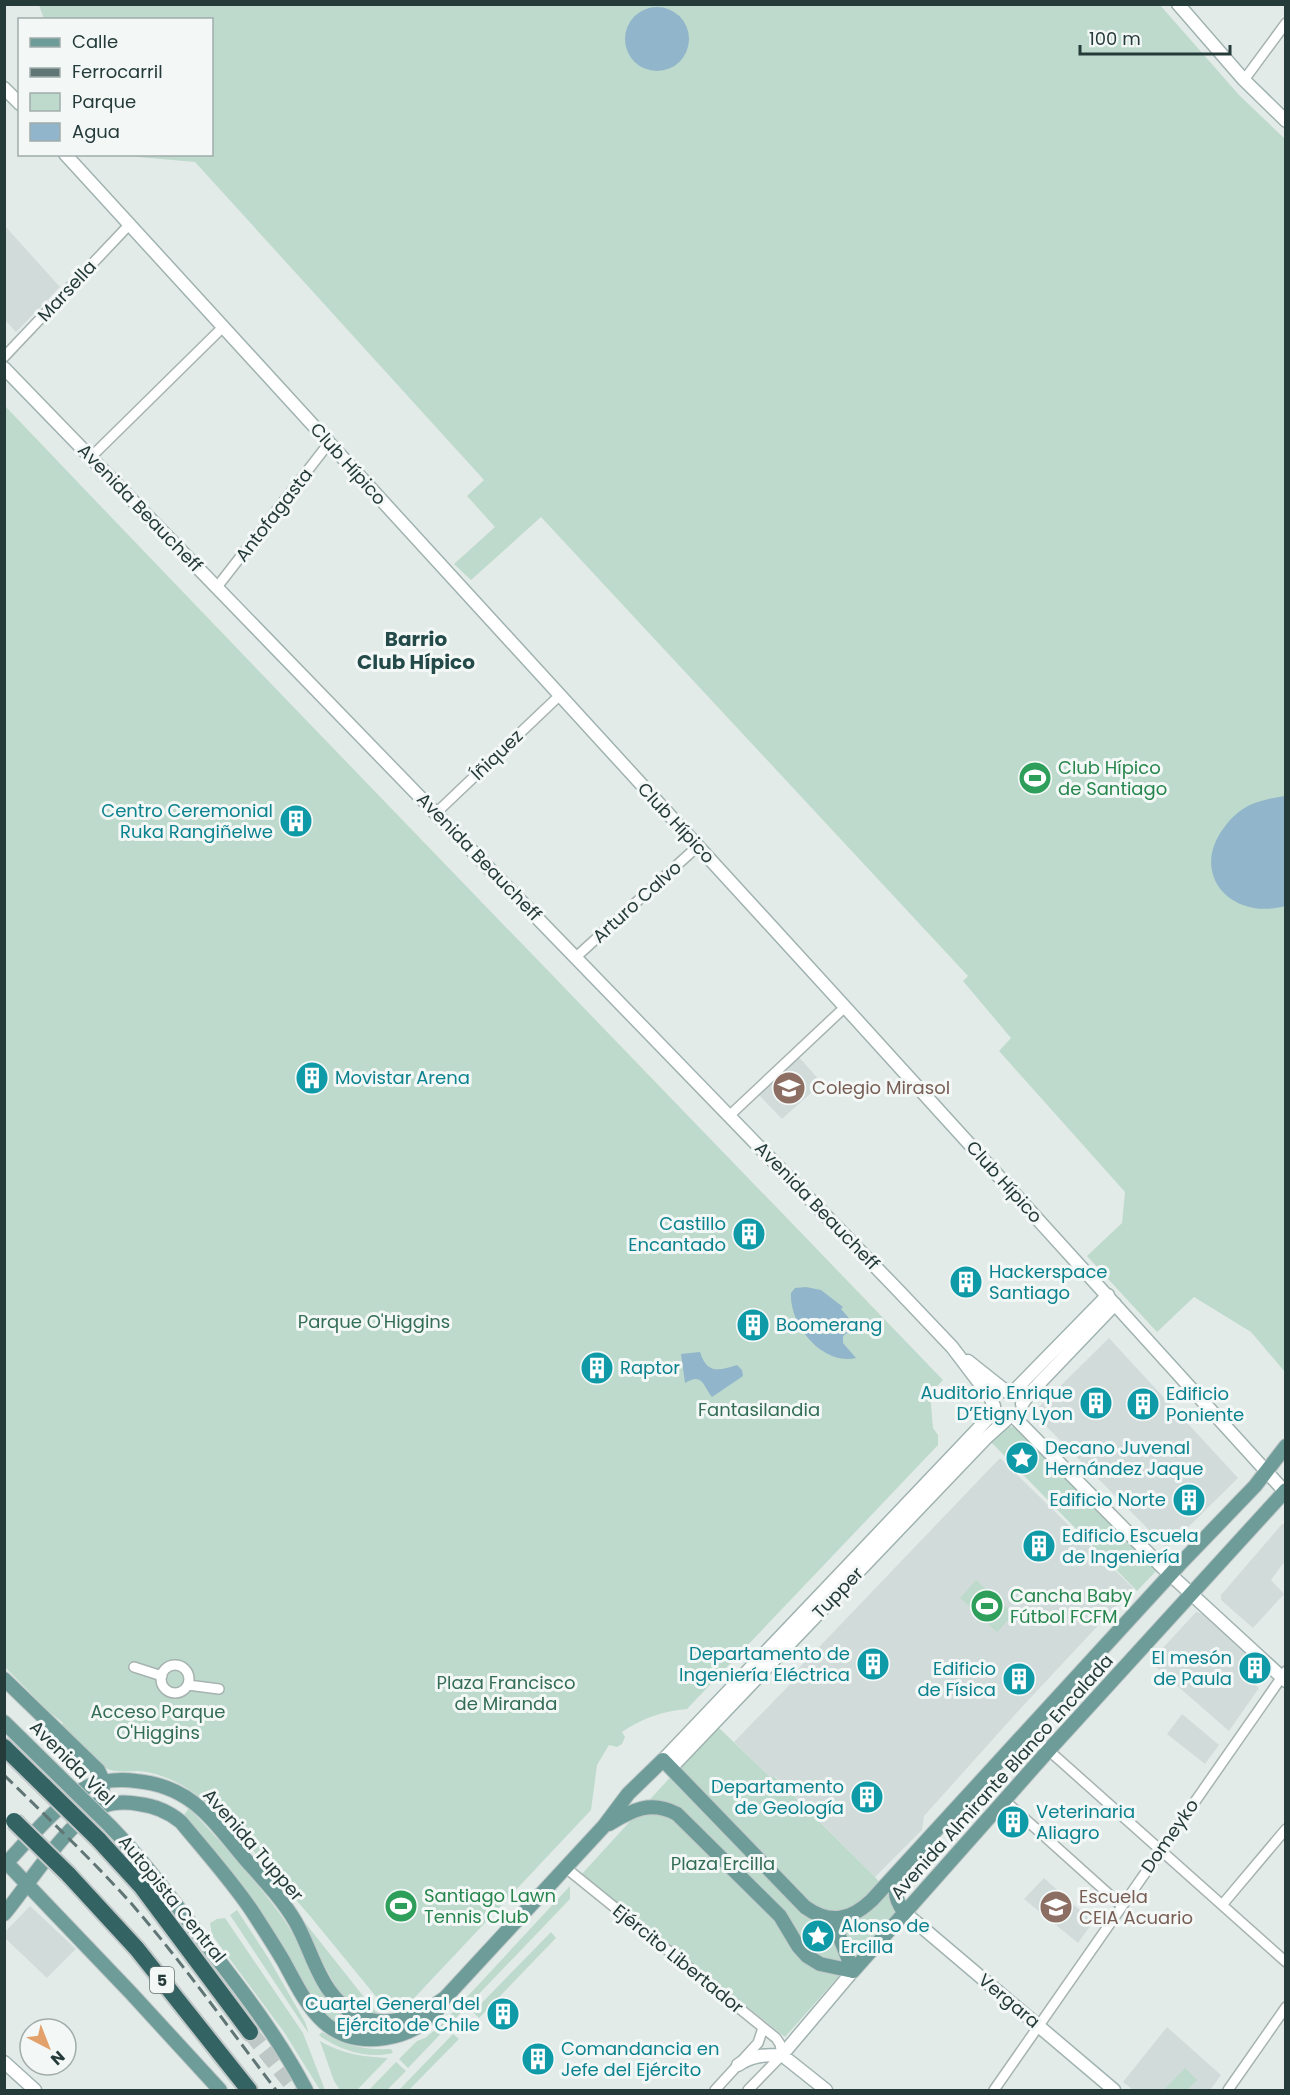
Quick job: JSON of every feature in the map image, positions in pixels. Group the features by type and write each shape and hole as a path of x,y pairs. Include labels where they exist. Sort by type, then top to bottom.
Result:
{"highway":[{"name":"Autopista Central","path":"4,1747 98,1839 141,1886 250,2032"},
{"name":"5","path":"9,1816 68,1874 137,1949 249,2091"}],"main road":[{"path":"1178,4 1244,80 1286,121"},
{"path":"4,88 18,102"},
{"name":"Club Hípico","path":"67,156 1285,1492"},
{"name":"Avenida Beaucheff","path":"4,368 952,1347 988,1395 994,1408"},
{"path":"1112,1300 1010,1393 998,1396 994,1408 999,1417 1011,1419 1170,1574 1284,1676"},
{"path":"1011,1419 1021,1412 1022,1404 1029,1394 1112,1300"},
{"name":"Avenida Beaucheff","path":"952,1347 1010,1393"},
{"path":"1010,1393 1018,1397 1022,1404"},
{"name":"Tupper","path":"667,1764 994,1408"},
{"name":"Tupper","path":"667,1764 976,1448 1011,1419"},
{"name":"Avenida Almirante Blanco Encalada","path":"827,1918 845,1917 859,1912 872,1900 1170,1574 1266,1473 1286,1446"},
{"name":"Avenida Almirante Blanco Encalada","path":"782,2055 904,1912 1004,1800 1285,1492"},
{"path":"4,1679 89,1760 98,1770 103,1782 103,1794 95,1809 62,1841 4,1914"},
{"name":"Avenida Viel","path":"4,1722 110,1826 147,1867 257,2010 286,2053 306,2091"},
{"path":"667,1764 805,1907 827,1918 838,1933 853,1971"},
{"name":"Avenida Tupper","path":"95,1809 110,1804 136,1803 162,1809 181,1822 241,1895 273,1942 312,2012 332,2029 361,2038 377,2039 390,2037 421,2025 432,2017 445,1998 604,1826 628,1794 667,1764"},
{"name":"Avenida Tupper","path":"5,1863 74,1796 91,1785 132,1780 158,1784 184,1795 204,1812 294,1919 329,1991 346,2009 356,2015 378,2021 397,2021 419,2014 445,1998"},
{"path":"604,1826 641,1807 656,1806 676,1814 780,1916 798,1946 807,1956 820,1964 853,1971"},
{"path":"904,1912 898,1903 896,1891 909,1858"},
{"path":"5,1863 125,1986 220,2091"},
{"name":"Vergara","path":"904,1912 1114,2091"},
{"path":"738,2065 746,2059 762,2055 782,2055 826,2091"},
{"path":"4,2061 35,2091"}],"street":[{"path":"1244,80 1286,23"},
{"name":"Marsella","path":"4,357 129,225"},
{"path":"91,457 223,327"},
{"name":"Antofagasta","path":"217,587 329,444"},
{"name":"Íñiquez","path":"436,813 559,696"},
{"name":"Arturo Calvo","path":"576,957 698,846"},
{"path":"729,1116 845,1007"},
{"path":"179,1666 188,1674 188,1685 183,1690 172,1693 164,1687 162,1676 168,1667 179,1666"},
{"path":"134,1667 162,1676"},
{"name":"Domeyko","path":"994,2091 1160,1850 1284,1676"},
{"path":"188,1685 219,1689"},
{"path":"1027,1731 1286,1962"},
{"path":"1004,1800 1122,1906"},
{"path":"1222,1905 1286,1829"},
{"name":"Ejército Libertador","path":"566,1868 763,2028 780,2044 782,2055"},
{"path":"1228,2091 1286,2007"},
{"path":"715,2091 759,2041 763,2028"},
{"name":"Avenida Almirante Blanco Encalada","path":"748,2091 782,2055"}],"shaded area":[{"path":"5,226 60,287 16,332 5,320"},
{"name":"Colegio Mirasol","path":"797,1055 822,1083 782,1119 757,1093"},
{"path":"1109,1338 1238,1478 1167,1548 1033,1413"},
{"path":"1000,1458 1133,1588 924,1816 922,1830 875,1877 775,1776 772,1779 734,1742 802,1672 799,1668"},
{"path":"1282,1524 1285,1524 1285,1561 1271,1580 1284,1594 1253,1628 1221,1600 1221,1595"},
{"path":"1196,1612 1203,1614 1254,1662 1244,1675 1259,1688 1229,1731 1150,1662"},
{"path":"1182,1714 1219,1745 1205,1764 1167,1734"},
{"name":"Escuela CEIA Acuario","path":"1044,1878 1093,1922 1078,1943 1024,1899"},
{"path":"30,1906 76,1949 47,1978 5,1938 5,1932"},
{"path":"1167,2027 1221,2075 1210,2090 1133,2090 1123,2082"}],"green space":[{"name":"Club Hípico de Santiago","path":"39,5 1160,5 1239,95 1285,139 1285,1372 1251,1332 1194,1297 1157,1332 1087,1256 1122,1223 1125,1192 999,1051 1011,1038 963,981 968,976 541,517 471,580 454,564 495,527 467,496 484,480 195,162 126,156 213,156 213,18 44,18"},
{"name":"Parque O'Higgins","path":"5,406 943,1380 930,1393 933,1428 938,1435 938,1445 687,1709 661,1713 645,1719 622,1732 625,1737 622,1744 617,1747 609,1745 597,1765 591,1810 402,2011 387,2010 310,1916 208,1799 205,1802 182,1785 156,1774 105,1768 60,1726 63,1723 5,1667"},
{"path":"1008,1426 1017,1428 1157,1570 1137,1591 991,1442"},
{"name":"Cancha Baby Fútbol FCFM","path":"976,1580 1014,1614 997,1632 960,1598"},
{"name":"Plaza Ercilla","path":"717,1726 771,1778 774,1776 875,1877 900,1907 785,2037 581,1875"},
{"path":"189,1808 278,1912 299,1944 314,1977 333,2007 352,2022 370,2028 396,2028 423,2021 372,2036 334,2025 319,2012 259,1910 183,1816"},
{"path":"570,1886 570,1899 408,2068 399,2059 417,2041 425,2038 441,2025"},
{"path":"237,1910 269,1959 305,2022 309,2034 230,1915"},
{"path":"295,1910 375,2011 380,2014 365,2014 340,1995"},
{"path":"225,1918 303,2033 325,2090 320,2090 284,2032 212,1935 210,1923"},
{"path":"551,1932 556,1938 479,2018 473,2012"},
{"path":"322,2032 347,2044 372,2049 391,2049 393,2053 375,2055 347,2050 321,2037 319,2035"},
{"path":"453,2034 459,2039 409,2090 399,2090"},
{"path":"320,2041 353,2054 388,2058 357,2090 340,2090 334,2081"},
{"path":"396,2062 406,2071 387,2090 369,2090"},
{"path":"1185,2068 1197,2080 1187,2090 1164,2090"}],"water":[{"path":"657,7 669,9 680,16 687,27 689,39 687,51 680,62 669,69 657,71 645,69 634,62 627,51 625,39 627,27 634,16 645,9"},
{"path":"1285,796 1285,906 1265,909 1232,900 1213,876 1211,860 1215,843 1228,822 1243,809 1259,802"},
{"path":"806,1287 821,1290 843,1307 841,1309 848,1317 851,1330 843,1336 843,1343 856,1358 843,1359 831,1356 810,1340 802,1329 792,1305 791,1293 795,1288"},
{"path":"700,1352 710,1367 724,1369 737,1365 742,1370 743,1376 712,1397 699,1380 685,1383 681,1354"}],"tunnel":[{"path":"250,2032 296,2090"}],"railway":[{"path":"4,1775 130,1902 186,1971 276,2090"}],"place":[{"name":"Club Hípico de Santiago","path":"1035,778"},
{"name":"Centro Ceremonial Ruka Rangiñelwe","path":"296,821"},
{"name":"Movistar Arena","path":"312,1078"},
{"name":"Colegio Mirasol","path":"789,1088"},
{"name":"Castillo Encantado","path":"749,1234"},
{"name":"Hackerspace Santiago","path":"966,1282"},
{"name":"Boomerang","path":"753,1325"},
{"name":"Raptor","path":"597,1368"},
{"name":"Auditorio Enrique D’Etigny Lyon","path":"1096,1403"},
{"name":"Edificio Poniente","path":"1143,1404"},
{"name":"Decano Juvenal Hernández Jaque","path":"1022,1458"},
{"name":"Edificio Norte","path":"1189,1500"},
{"name":"Edificio Escuela de Ingeniería","path":"1039,1546"},
{"name":"Cancha Baby Fútbol FCFM","path":"987,1606"},
{"name":"Departamento de Ingeniería Eléctrica","path":"873,1664"},
{"name":"El mesón de Paula","path":"1255,1668"},
{"name":"Edificio de Física","path":"1019,1679"},
{"name":"Departamento de Geología","path":"867,1797"},
{"name":"Veterinaria Aliagro","path":"1013,1822"},
{"name":"Santiago Lawn Tennis Club","path":"401,1906"},
{"name":"Escuela CEIA Acuario","path":"1056,1907"},
{"name":"Alonso de Ercilla","path":"818,1936"},
{"name":"Cuartel General del Ejército de Chile","path":"503,2014"},
{"name":"Comandancia en Jefe del Ejército","path":"538,2059"}],"district":[{"name":"Barrio Club Hípico","path":"416,650"}],"park label":[{"name":"Fantasilandia","path":"759,1410"},
{"name":"Plaza Francisco de Miranda","path":"506,1693"},
{"name":"Acceso Parque O'Higgins","path":"158,1722"}]}
